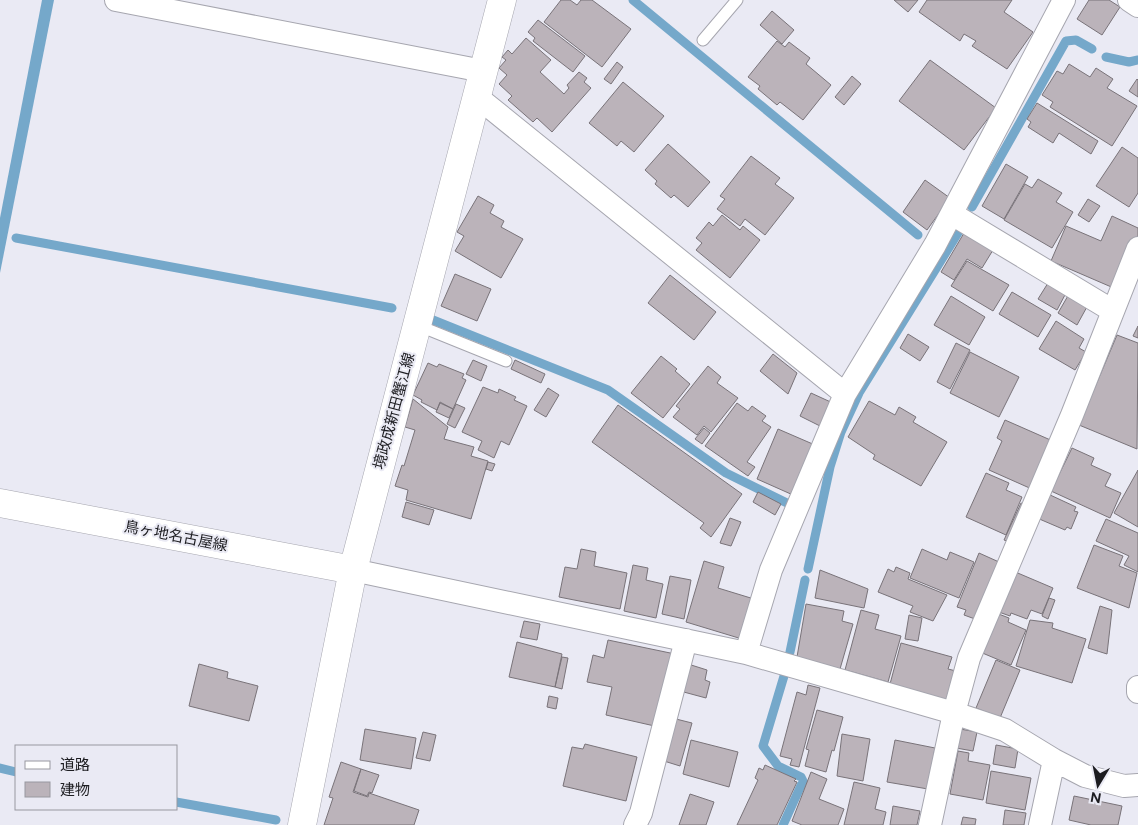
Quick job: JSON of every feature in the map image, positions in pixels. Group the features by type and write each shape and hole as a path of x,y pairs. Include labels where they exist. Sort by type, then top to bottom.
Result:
{"main road":[{"name":"境政成新田蟹江線","path":"302,825 353,570 502,0"},
{"name":"鳥ヶ地名古屋線","path":"0,502 353,570"}],"street":[{"path":"116,0 480,84 845,394"},
{"path":"746,653 771,570 845,394 952,214 1064,0"},
{"path":"1129,0 1138,6"},
{"path":"952,214 1113,311"},
{"path":"930,825 954,712 969,658 1138,248"},
{"path":"353,570 746,653 954,712 1005,730 1054,760 1086,776 1124,786 1138,785"},
{"path":"634,825 641,813 686,640"},
{"path":"1138,687 1138,692"},
{"path":"1040,825 1054,760"}],"lane":[{"path":"703,40 737,0"},
{"path":"416,324 506,361"}],"water":[{"path":"42,0 54,0 0,273 0,218"}],"building":[{"path":"561,0 570,0 577,5 581,0 592,0 631,29 602,67 544,22"},
{"path":"894,0 918,0 908,12"},
{"path":"927,0 1012,0 1004,12 1033,32 1007,69 972,46 976,41 964,34 960,41 919,12"},
{"path":"1089,0 1109,0 1120,7 1102,35 1077,19"},
{"path":"772,11 794,30 782,44 760,25"},
{"path":"538,20 585,56 573,72 533,41 535,38 528,32"},
{"path":"526,38 551,60 540,72 564,94 569,88 567,85 579,72 587,78 584,82 591,88 552,132 537,118 533,122 508,100 512,96 499,84 507,75 499,68 506,60 502,57 508,50 512,54"},
{"path":"777,41 785,47 789,42 810,58 806,64 831,85 803,120 780,102 777,105 758,89 760,86 748,77"},
{"path":"930,60 996,108 964,150 899,101"},
{"path":"617,62 623,67 611,84 604,79"},
{"path":"1069,64 1090,77 1096,68 1113,79 1107,88 1137,106 1112,146 1050,107 1053,102 1042,95 1057,71 1063,74"},
{"path":"852,76 861,84 844,105 835,97"},
{"path":"1138,80 1138,97 1129,91"},
{"path":"623,82 664,116 634,152 621,141 617,146 589,123"},
{"path":"1037,103 1098,141 1091,154 1059,133 1053,143 1028,127 1031,122 1027,119"},
{"path":"668,144 710,182 688,207 674,195 671,198 655,184 657,181 645,170"},
{"path":"1122,147 1138,158 1138,193 1129,207 1096,186"},
{"path":"751,156 780,178 775,184 794,198 765,235 745,219 740,226 717,209 725,199 720,196"},
{"path":"1006,164 1028,177 1004,219 982,206"},
{"path":"1038,179 1062,193 1056,202 1073,212 1052,248 1004,220 1025,184 1032,188"},
{"path":"925,180 950,198 927,230 903,212"},
{"path":"478,196 494,205 490,213 504,221 501,227 523,239 501,278 455,251 464,236 457,232"},
{"path":"1088,199 1100,206 1089,222 1078,215"},
{"path":"722,215 740,230 743,226 760,240 730,278 696,250 702,243 696,238 709,222 713,226"},
{"path":"1112,216 1138,228 1138,237 1116,289 1051,261 1066,226 1101,241"},
{"path":"964,233 993,250 982,268 967,259 954,280 941,272"},
{"path":"967,261 1009,285 993,311 951,286"},
{"path":"455,274 491,289 477,321 441,306"},
{"path":"670,275 716,312 694,340 648,303"},
{"path":"1048,283 1066,293 1057,310 1038,299"},
{"path":"1012,292 1051,315 1038,337 999,314"},
{"path":"1069,294 1088,305 1077,325 1058,313"},
{"path":"951,296 985,317 969,345 934,325"},
{"path":"1056,321 1084,339 1079,348 1086,352 1075,370 1039,349"},
{"path":"1138,326 1138,338 1133,336"},
{"path":"908,334 929,347 920,361 900,348"},
{"path":"1117,335 1138,343 1137,449 1079,425"},
{"path":"956,343 970,350 950,389 937,382"},
{"path":"970,352 1019,377 999,417 950,393"},
{"path":"773,354 797,373 788,394 760,371"},
{"path":"661,356 677,369 675,371 690,384 663,418 631,393"},
{"path":"473,360 487,366 481,381 466,374"},
{"path":"515,360 545,374 541,383 511,369"},
{"path":"428,363 437,367 439,364 464,374 462,378 466,380 453,409 440,402 437,410 421,402 422,400 413,395"},
{"path":"708,366 721,377 717,383 738,398 711,432 704,426 697,435 673,417 680,409 676,406"},
{"path":"483,387 498,393 499,389 516,397 514,400 527,406 509,445 501,441 494,458 478,450 482,441 462,432"},
{"path":"548,388 559,395 546,417 534,410"},
{"path":"811,393 835,404 824,428 800,416"},
{"path":"413,399 448,427 444,439 474,447 471,456 488,461 471,519 406,500 408,490 395,486 402,465 404,466 415,430 405,427"},
{"path":"869,401 895,415 899,407 916,417 913,422 947,442 921,486 873,459 875,455 848,437"},
{"path":"440,403 453,409 449,418 436,412"},
{"path":"737,403 748,411 752,406 766,416 762,421 771,427 747,462 755,467 748,476 705,446"},
{"path":"456,404 465,408 455,428 447,424"},
{"path":"618,405 742,494 711,537 700,528 704,523 592,442"},
{"path":"1005,420 1055,442 1034,490 989,470 1002,441 997,438"},
{"path":"704,428 710,433 702,444 695,439"},
{"path":"778,429 815,445 793,495 757,479"},
{"path":"1072,448 1094,458 1091,465 1111,474 1105,486 1121,493 1110,518 1051,491"},
{"path":"488,462 495,464 492,471 486,469"},
{"path":"1138,470 1138,527 1114,513"},
{"path":"986,473 1009,483 1006,490 1022,497 1006,535 966,517"},
{"path":"758,492 781,504 775,515 753,502"},
{"path":"1048,494 1076,507 1074,511 1078,512 1071,529 1067,527 1065,530 1037,518"},
{"path":"406,502 434,510 429,525 402,517"},
{"path":"1021,503 1028,506 1012,543 1004,540"},
{"path":"730,518 741,522 731,546 720,543"},
{"path":"1106,519 1138,533 1138,572 1124,565 1129,556 1096,541"},
{"path":"1094,545 1123,556 1119,566 1137,573 1129,608 1077,588"},
{"path":"581,549 596,552 594,566 627,573 620,609 559,597 565,567 577,569"},
{"path":"922,549 947,560 950,552 974,562 959,598 910,578"},
{"path":"979,553 999,562 975,619 964,615 966,610 957,607"},
{"path":"704,561 724,567 718,588 754,599 742,639 686,622"},
{"path":"633,565 648,568 646,580 663,584 656,618 624,611"},
{"path":"896,567 910,573 908,579 947,595 933,621 910,612 913,606 878,592 888,569 894,572"},
{"path":"820,570 868,589 864,608 815,598"},
{"path":"1013,571 1053,588 1042,614 1031,610 1027,619 1011,613 1010,616 996,611"},
{"path":"670,576 691,580 684,619 662,614"},
{"path":"1049,598 1055,600 1048,619 1042,616"},
{"path":"806,604 844,611 842,621 853,624 840,669 797,657"},
{"path":"1100,606 1112,610 1107,654 1088,648"},
{"path":"861,610 879,615 875,629 901,636 888,682 845,670"},
{"path":"996,613 1009,618 1008,622 1026,630 1011,665 980,652"},
{"path":"909,615 922,618 918,641 905,639"},
{"path":"1030,620 1053,623 1052,628 1086,639 1072,683 1016,666"},
{"path":"524,621 540,624 537,640 520,637"},
{"path":"608,640 675,654 659,727 606,715 612,687 587,682 593,655 604,658"},
{"path":"517,642 562,654 555,687 509,677"},
{"path":"901,643 952,657 948,669 956,671 948,700 890,684"},
{"path":"562,657 568,658 562,689 555,687"},
{"path":"996,660 1020,670 1000,718 976,708"},
{"path":"199,664 228,672 227,678 258,686 249,721 189,706"},
{"path":"688,664 707,670 705,680 710,682 706,698 680,691"},
{"path":"808,685 820,688 799,767 790,765 792,759 780,756 797,692 806,695"},
{"path":"549,696 558,698 556,709 547,707"},
{"path":"817,710 843,717 826,772 805,766 809,750 806,749"},
{"path":"672,718 692,723 680,766 664,761"},
{"path":"365,729 416,738 411,769 360,760"},
{"path":"960,729 977,732 973,751 956,748"},
{"path":"423,732 436,735 430,761 416,758"},
{"path":"842,734 870,739 863,781 837,776"},
{"path":"691,740 738,752 729,787 683,774"},
{"path":"895,740 935,748 928,789 887,782"},
{"path":"585,744 637,757 626,801 563,786 572,747 583,749"},
{"path":"996,745 1018,749 1015,768 993,764"},
{"path":"958,751 969,753 968,761 990,765 983,800 950,794"},
{"path":"341,762 361,769 353,792 368,797 369,793 419,810 414,825 324,825 333,798 329,797"},
{"path":"765,765 796,779 794,781 797,782 777,825 737,825 758,780 755,778 759,768 763,770"},
{"path":"361,769 379,775 372,793 369,792 367,796 354,791"},
{"path":"991,771 1031,778 1025,810 986,803"},
{"path":"811,772 827,779 819,799 844,809 838,825 802,825 792,821"},
{"path":"854,782 880,788 875,809 886,812 883,825 844,825"},
{"path":"690,794 714,802 706,825 679,825"},
{"path":"1074,796 1122,806 1118,825 1091,825 1069,820"},
{"path":"893,806 920,811 917,825 890,825"},
{"path":"1005,810 1026,813 1024,825 1003,825"},
{"path":"963,817 976,819 975,825 961,825"}],"waterway":[{"path":"633,0 918,235"},
{"path":"972,207 1066,41 1076,40 1092,49"},
{"path":"1106,57 1129,62 1138,60"},
{"path":"808,569 830,467 841,432 859,393 958,233"},
{"path":"16,238 392,308"},
{"path":"433,320 608,390 726,473 789,504"},
{"path":"790,652 805,580"},
{"path":"783,825 803,781 801,777 778,766 763,746 784,676"},
{"path":"0,768 15,772"},
{"path":"178,802 276,820"}]}
